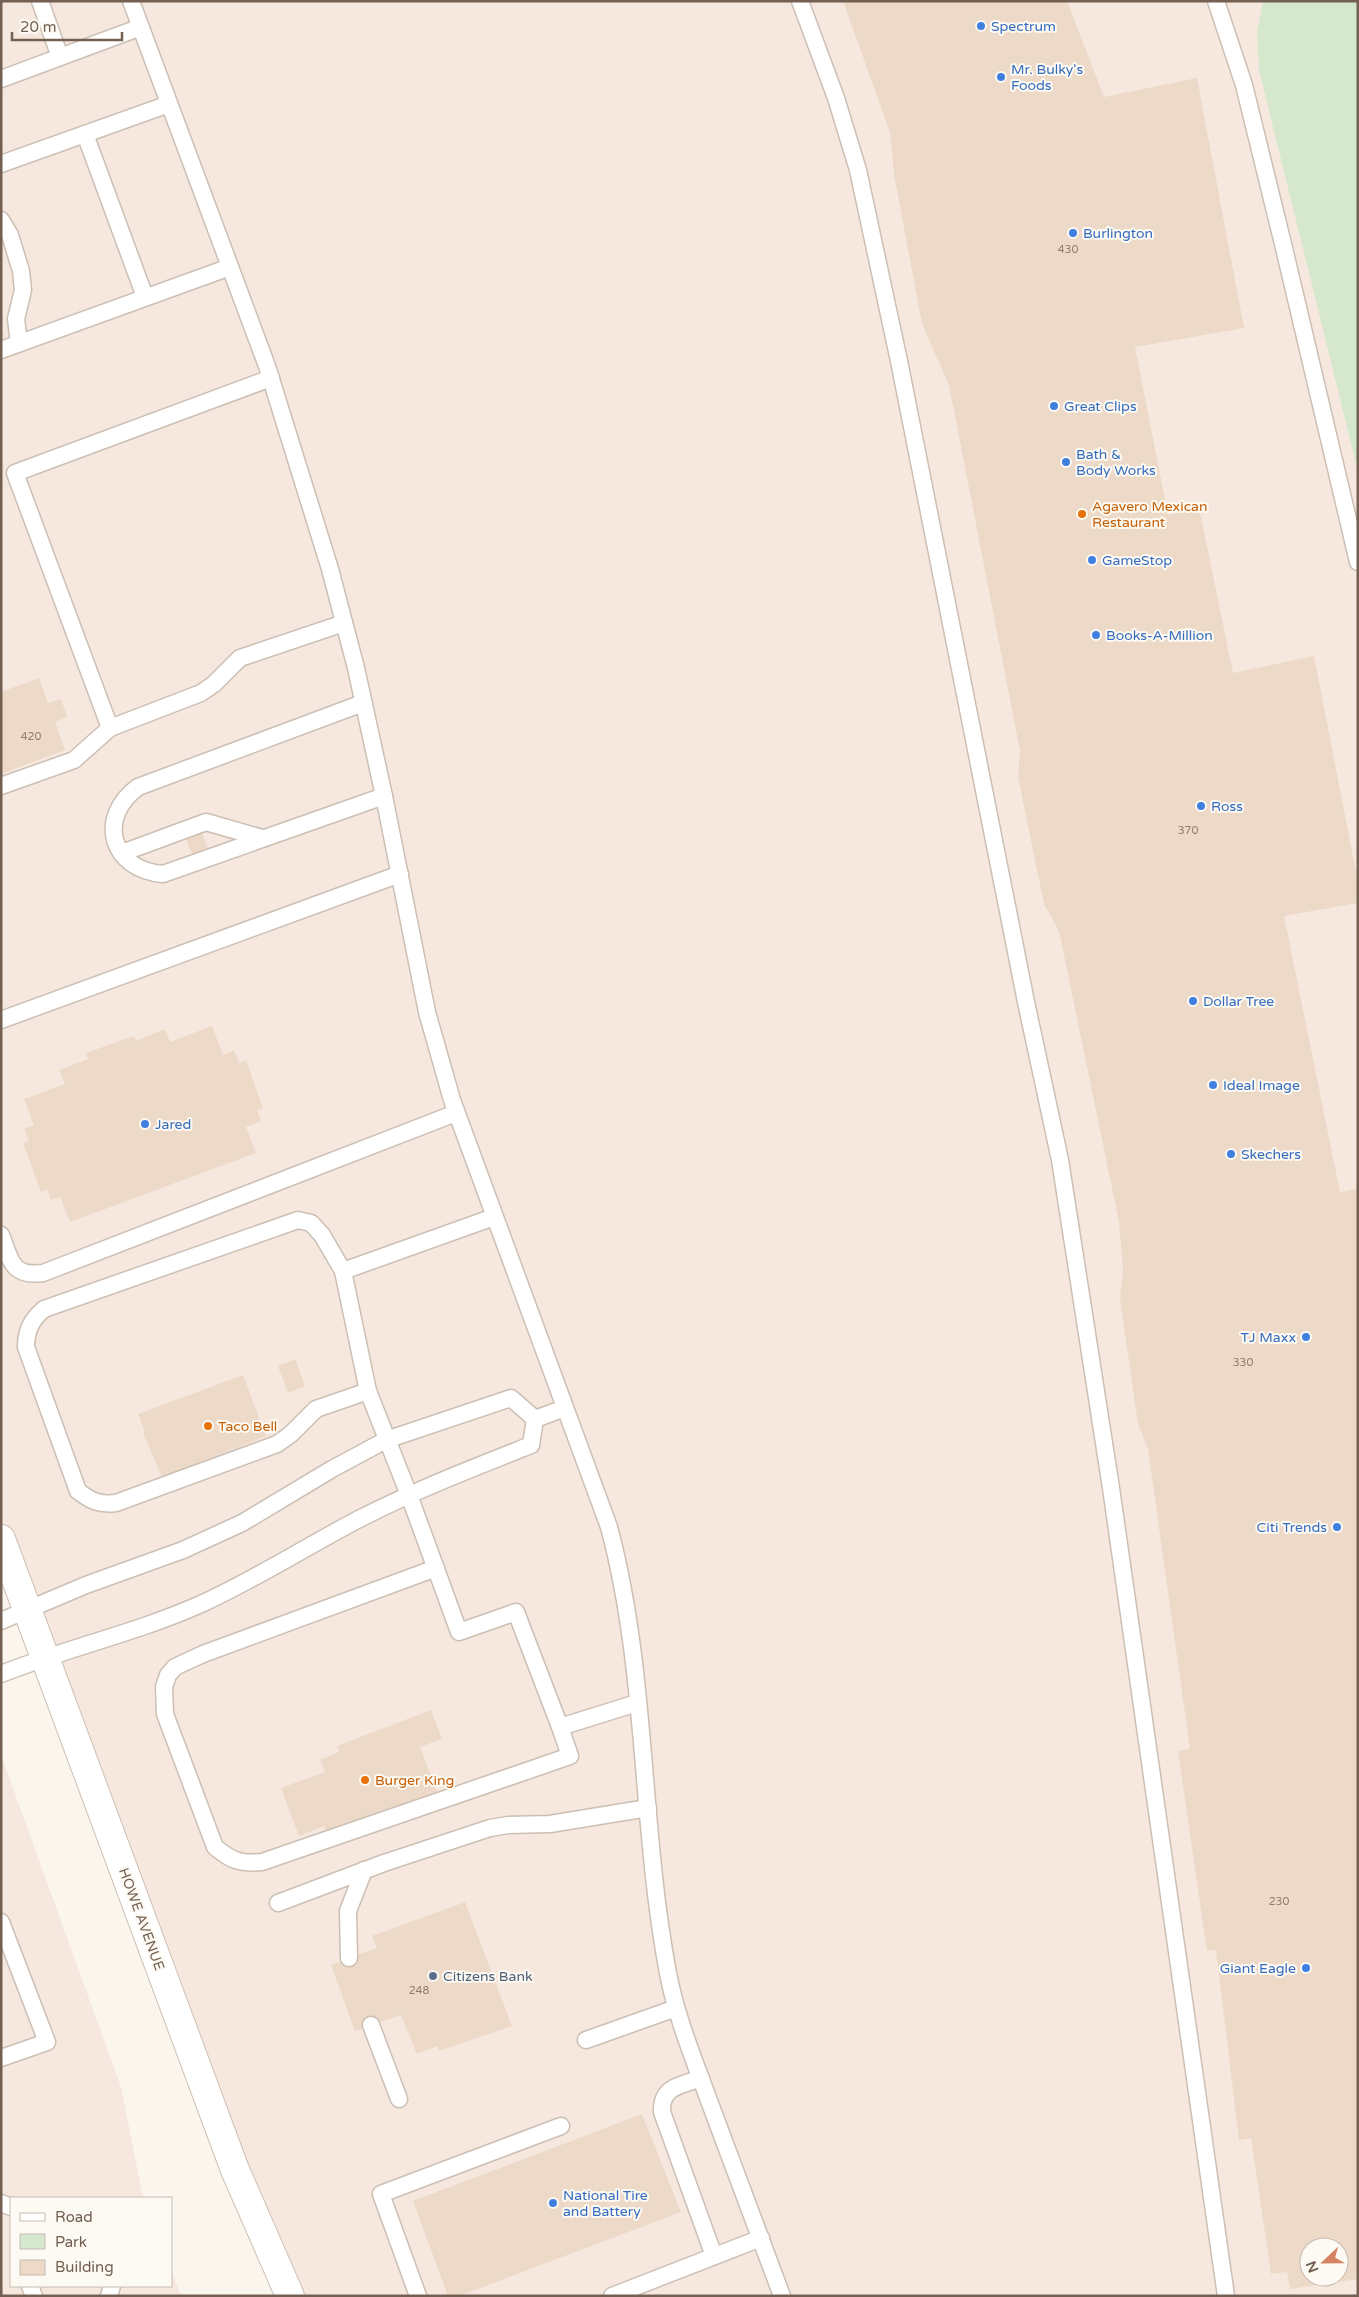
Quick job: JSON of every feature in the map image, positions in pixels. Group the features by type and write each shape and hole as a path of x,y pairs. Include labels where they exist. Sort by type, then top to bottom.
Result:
{"street":[{"name":"HOWE AVENUE","path":"1,1539 236,2170 290,2296"}],"lane":[{"path":"40,1 60,57"},
{"path":"131,1 271,378 307,491 344,623 384,796 427,1012 456,1113 609,1527 617,1556 630,1634 662,1931 676,2008 782,2296"},
{"path":"800,1 836,98 858,170 899,361 1026,1002 1060,1160 1111,1488 1226,2296"},
{"path":"1216,1 1246,94 1358,562"},
{"path":"1,79 141,27"},
{"path":"1,164 169,104"},
{"path":"85,134 145,297"},
{"path":"1,220 10,235 21,271 23,290 16,319 19,343"},
{"path":"1,350 230,267"},
{"path":"110,728 15,473 271,378"},
{"path":"1,786 74,760 110,728 201,693 214,684 240,658 344,623"},
{"path":"363,704 138,787 121,803 113,824 113,837 122,853 139,867 152,873 163,874 384,796"},
{"path":"122,853 206,822 262,838"},
{"path":"1,1020 400,874"},
{"path":"1,1235 14,1267 31,1274 43,1272 456,1113"},
{"path":"343,1271 494,1217"},
{"path":"368,1391 316,1409 291,1434 277,1444 116,1503 101,1505 89,1500 78,1491 26,1348 26,1332 36,1316 44,1310 298,1220 311,1223 330,1247 343,1271 368,1391 386,1440 410,1495 460,1632 516,1612 570,1756 262,1862 242,1863 227,1856 215,1847 165,1714 164,1687 168,1675 181,1664 203,1654 436,1568"},
{"path":"1,1621 86,1585 183,1550 242,1523 332,1469 386,1440 511,1398 534,1419"},
{"path":"534,1419 565,1408"},
{"path":"1,1674 45,1657 111,1638 200,1604 410,1495 530,1445 534,1419"},
{"path":"560,1727 637,1703"},
{"path":"278,1903 364,1870 490,1828 508,1824 550,1824 648,1808"},
{"path":"350,1958 348,1911 364,1870"},
{"path":"1,1922 47,2042 1,2058"},
{"path":"586,2040 676,2008"},
{"path":"372,2025 399,2099"},
{"path":"701,2078 669,2090 664,2096 662,2112 714,2256"},
{"path":"418,2296 381,2194 561,2126"},
{"path":"612,2296 761,2238"}],"shaded area":[{"path":"1,1 1358,1 1358,2296 290,2296 1,1539"},
{"path":"1,1755 121,2087 143,2197 10,2197 10,2287 172,2287 172,2273 181,2296 1,2296"}],"green space":[{"path":"1263,1 1358,1 1358,472 1259,70 1257,32"}],"building":[{"path":"843,1 1067,1 1104,97 1197,78 1244,328 1135,347 1168,515 1199,507 1233,673 1314,656 1358,882 1358,903 1284,916 1340,1192 1358,1189 1358,2279 1349,2280 1349,2237 1299,2237 1299,2287 1304,2287 1290,2289 1287,2272 1271,2274 1251,2138 1239,2140 1216,1950 1207,1951 1178,1751 1190,1749 1148,1449 1138,1424 1120,1299 1123,1270 1119,1222 1059,931 1044,904 1018,777 1020,751 949,385 922,324 894,174 890,132"},
{"path":"39,678 48,703 61,699 67,717 55,722 65,750 1,774 1,692"},
{"path":"202,833 209,852 194,859 186,839"},
{"path":"212,1026 223,1055 234,1050 239,1063 246,1060 263,1108 257,1110 261,1121 246,1127 256,1153 70,1222 60,1197 51,1200 47,1189 41,1192 23,1143 29,1141 24,1129 34,1125 24,1099 65,1084 59,1070 88,1059 86,1053 134,1036 136,1041 165,1029 170,1042"},
{"path":"295,1359 305,1386 288,1393 278,1366"},
{"path":"243,1375 266,1436 162,1477 143,1433 145,1432 138,1414"},
{"path":"431,1710 442,1739 420,1747 437,1792 326,1831 324,1826 299,1836 281,1788 325,1772 320,1760 339,1752 337,1746"},
{"path":"465,1902 512,2026 439,2051 437,2046 417,2054 401,2015 355,2031 331,1965 377,1948 372,1936"},
{"path":"642,2114 681,2212 459,2296 448,2296 413,2201"}],"place":[{"name":"Spectrum","path":"981,26"},
{"name":"Mr. Bulky's Foods","path":"1001,77"},
{"name":"Burlington","path":"1073,233"},
{"name":"Great Clips","path":"1054,406"},
{"name":"Bath & Body Works","path":"1066,462"},
{"name":"Agavero Mexican Restaurant","path":"1082,514"},
{"name":"GameStop","path":"1092,560"},
{"name":"Books-A-Million","path":"1096,635"},
{"name":"Ross","path":"1201,806"},
{"name":"Dollar Tree","path":"1193,1001"},
{"name":"Ideal Image","path":"1213,1085"},
{"name":"Jared","path":"145,1124"},
{"name":"Skechers","path":"1231,1154"},
{"name":"TJ Maxx","path":"1306,1337"},
{"name":"Taco Bell","path":"208,1426"},
{"name":"Citi Trends","path":"1337,1527"},
{"name":"Burger King","path":"365,1780"},
{"name":"Giant Eagle","path":"1306,1968"},
{"name":"Citizens Bank","path":"433,1976"},
{"name":"National Tire and Battery","path":"553,2203"}]}
